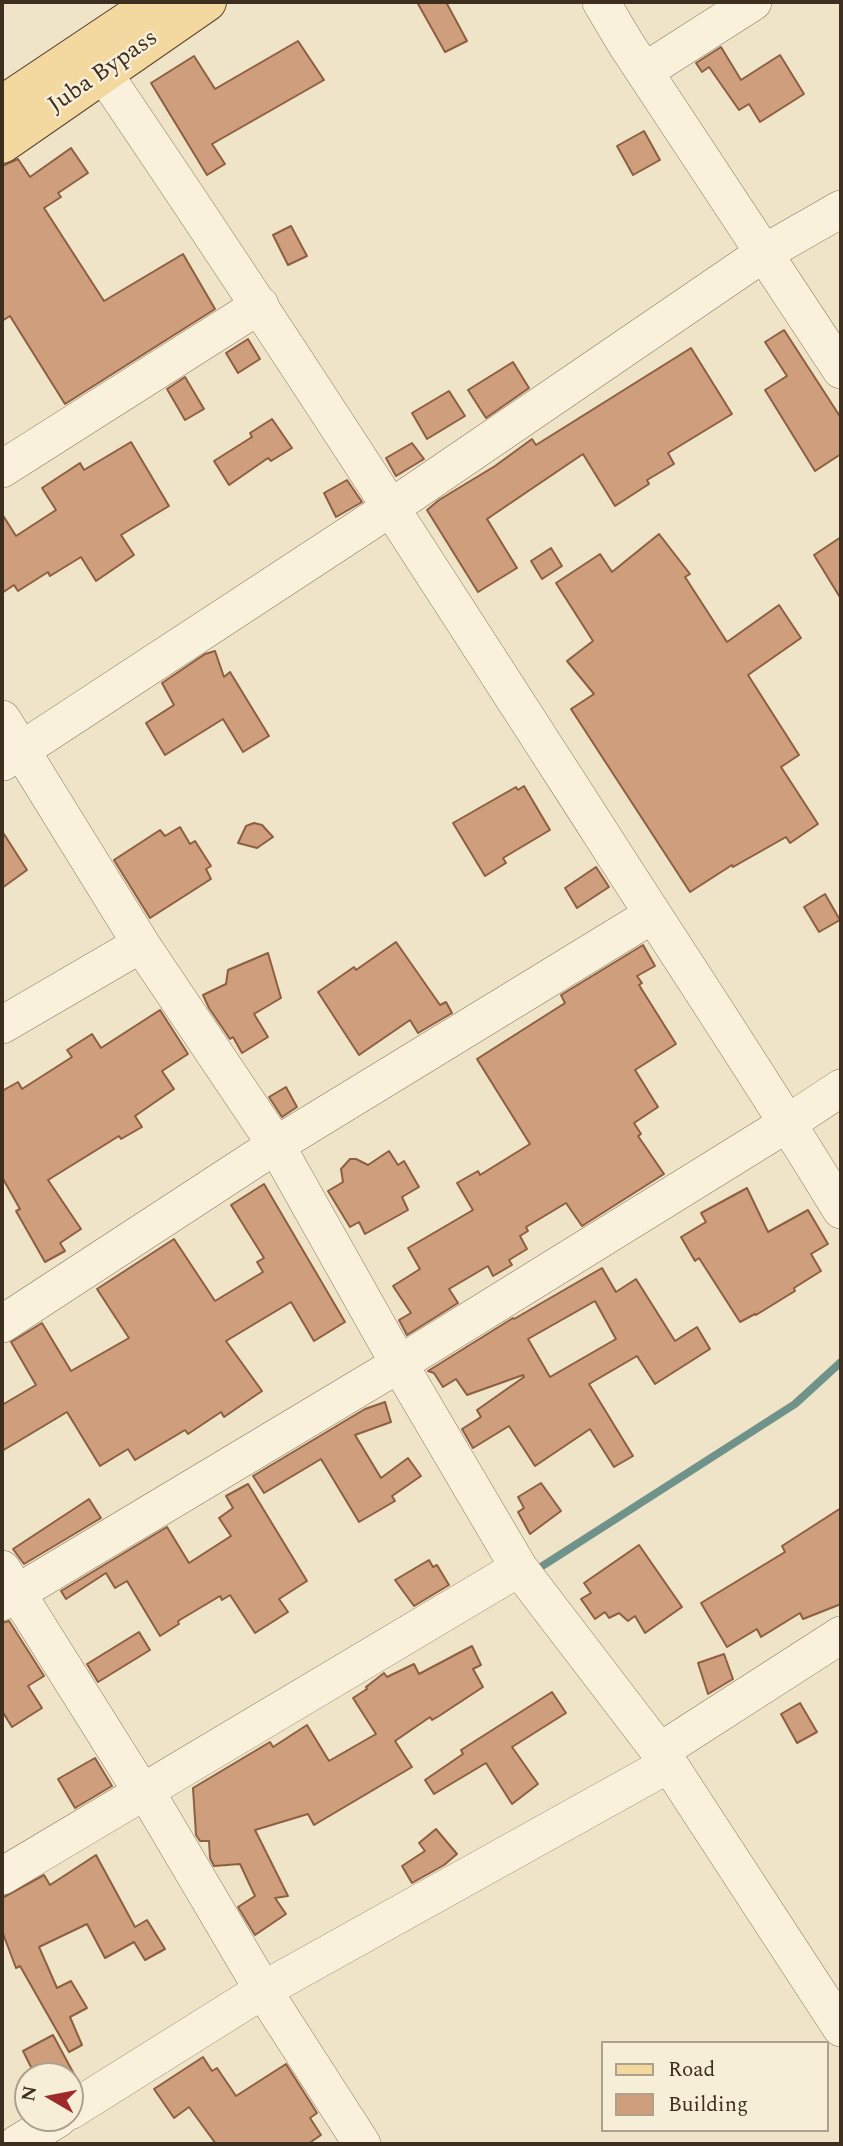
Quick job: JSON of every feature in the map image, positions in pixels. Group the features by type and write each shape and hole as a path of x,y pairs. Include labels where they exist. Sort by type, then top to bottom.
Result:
{"main road":[{"name":"Juba Bypass","path":"2,144 156,2"},
{"name":"Juba Bypass","path":"2,105 95,61 207,2"}],"street":[{"path":"589,2 636,58"},
{"path":"601,2 841,370"},
{"path":"636,58 753,2"},
{"path":"95,61 260,305 841,1210"},
{"path":"12,756 391,507 764,253 841,209"},
{"path":"2,469 260,305"},
{"path":"2,719 12,756 276,1145 399,1364 519,1568 664,1758 837,2012"},
{"path":"2,1324 276,1145 652,915"},
{"path":"2,1025 142,944"},
{"path":"362,2144 263,1990 148,1795 142,1793 7,1588 399,1364 788,1124 841,1088"},
{"path":"2,1876 519,1568"},
{"path":"84,2102 263,1990 664,1758 841,1635"},
{"path":"17,2144 36,2132"}],"building":[{"path":"417,2 446,2 467,41 445,52"},
{"path":"298,41 324,80 212,144 225,164 207,175 151,83 194,56 215,89"},
{"path":"721,47 741,80 780,55 804,94 760,122 749,104 739,110 709,67 702,72 696,63"},
{"path":"644,131 660,160 633,175 617,146"},
{"path":"71,148 88,173 58,193 61,197 44,208 104,301 183,254 215,309 65,404 10,316 2,321 2,166 18,159 30,177"},
{"path":"291,226 307,256 288,265 273,235"},
{"path":"784,330 841,418 841,454 815,471 765,390 787,376 765,342"},
{"path":"248,339 260,359 238,373 226,353"},
{"path":"691,348 732,414 668,453 674,464 647,480 649,484 615,506 583,454 487,519 517,568 478,592 427,510 532,439 536,445"},
{"path":"513,362 529,388 486,418 468,390"},
{"path":"185,377 204,409 185,420 167,389"},
{"path":"449,391 465,416 427,439 412,413"},
{"path":"272,419 292,448 271,461 268,458 229,485 214,461 252,437 250,433"},
{"path":"131,442 169,506 121,535 134,555 96,581 81,557 50,576 48,572 18,591 14,585 2,593 2,514 16,536 56,510 42,488 80,463 84,470"},
{"path":"412,443 424,459 396,476 386,458"},
{"path":"347,480 362,502 336,517 324,493"},
{"path":"659,534 690,574 685,577 727,642 779,605 801,638 748,675 799,755 781,767 818,824 790,843 786,837 733,867 732,865 690,892 571,709 594,694 567,661 593,641 556,583 600,554 612,572"},
{"path":"841,537 841,599 814,555"},
{"path":"551,548 562,566 542,579 531,561"},
{"path":"215,651 224,677 230,672 269,736 243,752 223,719 165,755 146,723 174,705 162,683 205,654"},
{"path":"524,786 550,830 503,858 506,863 485,876 453,823 516,787 518,790"},
{"path":"254,823 262,825 273,837 257,848 238,843 246,826"},
{"path":"180,827 190,844 195,841 211,866 206,869 211,879 150,918 114,860 160,830 165,836"},
{"path":"2,831 27,870 2,888"},
{"path":"596,867 609,887 577,908 565,888"},
{"path":"825,894 840,920 819,932 804,907"},
{"path":"396,942 440,1005 446,1002 452,1013 418,1033 410,1020 359,1055 318,992"},
{"path":"643,945 655,966 637,976 642,983 639,985 676,1044 635,1070 658,1107 634,1123 641,1134 638,1136 664,1174 582,1226 566,1203 526,1227 528,1231 520,1236 527,1249 509,1260 512,1265 493,1276 488,1266 449,1289 458,1303 407,1335 399,1320 411,1313 393,1286 420,1269 408,1248 473,1210 457,1183 478,1171 480,1175 530,1144 477,1059 565,1003 561,995"},
{"path":"268,953 281,998 254,1014 268,1037 242,1053 233,1037 230,1039 209,1008 203,995 226,984 228,970"},
{"path":"160,1010 188,1054 162,1071 174,1089 135,1116 142,1127 121,1139 119,1136 48,1180 81,1229 60,1243 65,1251 45,1262 16,1211 20,1209 2,1177 2,1091 18,1082 22,1089 72,1057 67,1050 92,1034 101,1048"},
{"path":"286,1087 297,1107 282,1117 269,1097"},
{"path":"389,1151 398,1165 404,1161 419,1187 402,1197 408,1210 365,1234 359,1222 350,1227 328,1191 343,1182 341,1169 350,1159 368,1165"},
{"path":"264,1184 345,1322 314,1341 291,1302 226,1341 262,1391 224,1417 221,1412 188,1434 185,1430 135,1460 128,1449 100,1466 67,1412 2,1451 2,1405 36,1385 11,1342 42,1323 71,1371 129,1338 97,1289 174,1239 215,1301 263,1272 257,1262 264,1258 231,1205"},
{"path":"747,1188 768,1232 808,1210 828,1244 811,1254 821,1271 794,1288 795,1291 740,1322 699,1258 695,1261 681,1237 706,1222 701,1213"},
{"path":"602,1268 616,1292 636,1279 675,1341 697,1327 710,1349 655,1384 637,1356 589,1384 633,1456 614,1467 590,1429 535,1466 509,1426 473,1448 462,1429 481,1417 477,1410 524,1377 523,1375 467,1395 456,1379 443,1387 434,1373 428,1371","holes":["595,1301 616,1339 550,1377 528,1339"]},
{"path":"385,1402 391,1422 355,1435 381,1478 408,1458 421,1476 392,1496 395,1501 359,1522 321,1459 264,1493 253,1476 365,1409"},
{"path":"541,1483 561,1511 530,1534 518,1512 524,1508 518,1497"},
{"path":"248,1484 307,1581 279,1599 288,1612 255,1633 230,1595 222,1600 220,1596 178,1621 179,1624 160,1636 127,1581 115,1588 106,1573 66,1599 61,1591 167,1527 189,1563 231,1536 219,1518 233,1508 226,1496"},
{"path":"89,1499 101,1518 24,1564 13,1549"},
{"path":"841,1508 841,1604 803,1619 800,1613 761,1637 757,1629 727,1647 701,1603 785,1552 782,1546"},
{"path":"639,1545 682,1607 645,1633 635,1616 628,1621 619,1613 609,1618 605,1612 595,1619 581,1599 591,1593 584,1583"},
{"path":"429,1560 433,1567 437,1565 449,1585 414,1606 395,1580"},
{"path":"9,1621 44,1676 28,1686 42,1708 12,1727 2,1711 2,1623"},
{"path":"139,1632 150,1650 98,1682 87,1664"},
{"path":"472,1646 481,1665 473,1669 483,1687 432,1720 430,1717 395,1741 412,1767 314,1825 308,1814 255,1830 288,1896 275,1898 286,1914 255,1935 238,1907 255,1896 240,1864 214,1866 210,1858 209,1841 200,1841 196,1835 193,1788 270,1742 273,1747 307,1725 329,1761 376,1734 353,1698 367,1689 366,1687 384,1673 387,1677 414,1664 419,1674"},
{"path":"724,1654 733,1679 708,1694 698,1663"},
{"path":"552,1692 566,1713 512,1747 538,1784 512,1804 486,1763 434,1794 425,1780 463,1754 461,1750"},
{"path":"800,1703 817,1732 797,1743 781,1714"},
{"path":"95,1758 112,1786 75,1808 58,1779"},
{"path":"436,1829 457,1854 444,1865 412,1883 402,1866 425,1851 419,1843"},
{"path":"96,1855 135,1927 147,1920 165,1949 145,1960 134,1942 105,1958 87,1924 39,1947 57,1988 71,1981 87,2008 70,2017 82,2045 69,2052 20,1966 16,1968 2,1931 2,1898 44,1875 50,1885"},
{"path":"53,2035 67,2062 28,2062 23,2051"},
{"path":"203,2057 212,2071 217,2068 236,2096 286,2064 317,2113 310,2118 321,2135 308,2144 216,2144 189,2107 174,2118 154,2089"}],"waterway":[{"path":"533,1572 795,1404 841,1362"}]}
